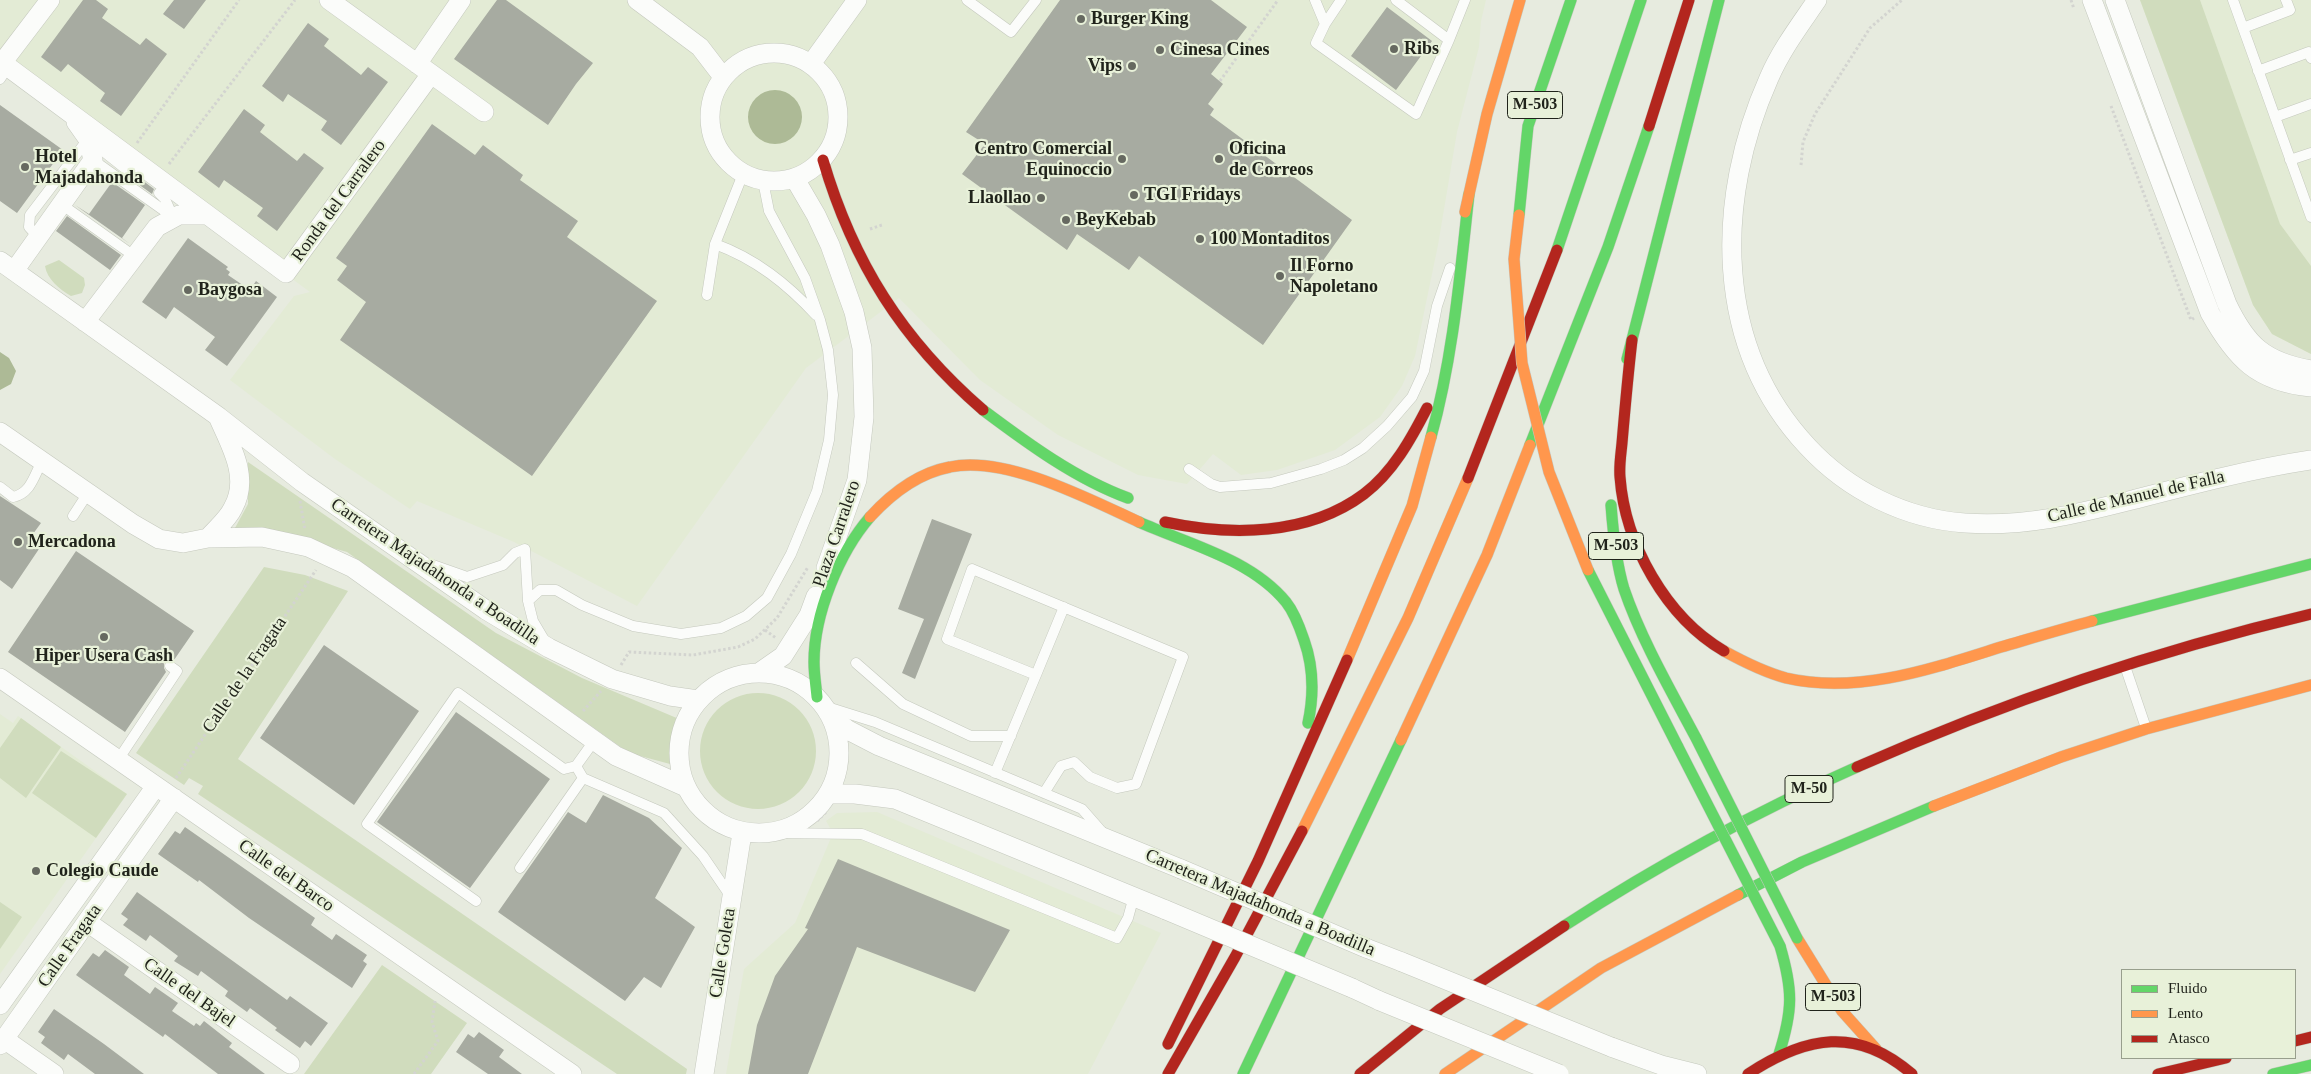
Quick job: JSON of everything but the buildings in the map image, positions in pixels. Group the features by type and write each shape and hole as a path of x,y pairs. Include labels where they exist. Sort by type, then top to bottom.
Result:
{"main road":[{"path":"1096,503 1181,526 1227,531 1251,531 1285,526 1342,507 1363,495 1405,451 1427,408 1442,334 1454,256 1487,114 1520,0"},
{"name":"M-503","path":"1571,0 1528,126 1514,260 1522,364 1549,472 1588,570 1780,946 1790,976 1793,1002 1788,1028 1779,1054"},
{"path":"1168,1074 1220,988 1316,802 1416,600 1500,399 1525,333 1611,93 1641,0"},
{"path":"1243,1074 1488,555 1608,247 1665,78 1689,0"},
{"name":"M-503","path":"1719,0 1613,414 1609,485 1613,531 1624,588 1657,664 1798,938 1847,1019 1859,1034 1878,1050 1906,1067 1912,1074"},
{"path":"823,160 832,191 865,267 905,330 942,370 983,411 1045,455 1124,497 1142,503"},
{"path":"1162,1057 1258,861 1376,593 1412,506 1439,409 1458,296 1469,194"},
{"path":"1632,340 1620,478 1631,528 1639,552 1656,584 1671,606 1689,624 1708,640 1755,667 1799,679 1825,683 1884,678 1973,655 2146,604 2311,564"},
{"path":"824,706 814,659 829,590 842,558 874,512 900,489 924,474 949,467 970,465 1000,468 1046,483 1253,572 1287,603 1305,639 1314,676 1313,706 1306,731 1258,861"},
{"path":"1161,509 1227,531"},
{"path":"810,615 829,590"},
{"name":"M-50","path":"1360,1074 1450,1003 1569,924 1662,867 1772,805 1917,739 2013,701 2124,664 2311,614"},
{"path":"1445,1074 1601,968 1802,862 2061,757 2146,729 2311,684"},
{"path":"2296,1041 2311,1037"},
{"name":"M-503","path":"1748,1074 1779,1054 1819,1042 1848,1043 1878,1050"},
{"path":"2158,1074 2222,1059"},
{"path":"2273,1074 2311,1065"}],"street":[{"name":"Ronda del Carralero","path":"50,0 2,67 68,112 130,165 208,215 286,273 424,69"},
{"path":"329,0 484,112"},
{"path":"424,69 461,0"},
{"path":"638,0 700,47 723,77"},
{"path":"811,64 857,0"},
{"name":"Calle de Manuel de Falla","path":"1818,0 1794,34 1769,77 1756,110 1738,175 1731,231 1732,285 1745,343 1772,399 1793,431 1826,467 1870,496 1918,516 1963,523 2004,524 2058,518 2260,468 2311,460"},
{"path":"2092,0 2210,313 2226,342 2249,366 2275,380 2293,386 2311,388"},
{"path":"2116,0 2227,304 2240,331 2261,352 2291,366 2311,370"},
{"path":"774,52 794,55 811,64 827,79 836,99 839,121 834,142 823,160 810,171 795,179 779,182 763,181 743,174 728,163 717,148 711,130 710,112 714,93 723,77 738,64 755,55 774,52"},
{"name":"Ronda del Carralero","path":"68,112 88,138 93,160"},
{"path":"7,266 38,237 93,160"},
{"name":"Plaza Carralero","path":"760,672 783,656 810,615 857,480 864,417 862,348 854,312 830,245 816,215 795,179"},
{"path":"85,322 157,228 173,217 208,215"},
{"name":"Carretera Majadahonda a Boadilla","path":"7,266 219,417 302,482 486,610 549,648 612,679 670,696 698,700"},
{"path":"208,538 234,508 240,482 237,460 219,417"},
{"path":"0,432 159,539 183,543 208,538 262,537 308,547 353,568 616,756 686,787"},
{"name":"Carretera Majadahonda a Boadilla","path":"742,832 719,824 700,808 686,787 679,765 679,742 685,720 698,700 711,688 726,679 760,672 787,678 800,684 848,730 879,746 1180,869 1366,948 1611,1047 1661,1065 1697,1074"},
{"name":"Calle del Barco","path":"0,678 156,786 174,789 572,1074"},
{"path":"742,832 770,834 788,829 818,809 829,794 837,776 840,755 837,735 824,706"},
{"name":"Calle Fragata","path":"0,1005 156,786"},
{"name":"Calle Fragata","path":"2,1042 87,922 174,789"},
{"path":"829,794 855,794 895,799 1134,896 1380,1001 1559,1074"},
{"name":"Calle Goleta","path":"704,1074 742,832"},
{"name":"Calle del Bajel","path":"87,922 290,1064"},
{"path":"2,1042 54,1074"}],"lane":[{"path":"967,0 1011,32 1036,0"},
{"path":"1315,0 1325,24"},
{"path":"1341,0 1325,24 1316,43 1416,114 1465,0"},
{"path":"1396,0 1449,40"},
{"path":"2233,0 2290,160 2309,206 2311,217"},
{"path":"2243,28 2290,10 2286,0"},
{"path":"2258,71 2309,52 2311,58"},
{"path":"2275,117 2311,104"},
{"path":"38,237 29,227 30,215 88,138 130,165"},
{"path":"2290,160 2311,153"},
{"path":"93,160 173,217"},
{"path":"707,296 715,244 743,174"},
{"path":"528,601 540,590 556,590 582,606 633,626 681,634 721,628 746,616 767,598 791,554 817,491 829,440 833,395 828,350 820,320 804,278 769,211 763,181"},
{"path":"159,185 173,217"},
{"path":"62,204 134,256"},
{"path":"715,244 738,252 760,265 797,295 820,320"},
{"path":"1189,469 1211,484 1220,486 1271,483 1321,469 1344,460 1363,448 1387,426 1412,397 1424,371 1437,306 1454,256"},
{"path":"0,487 13,497 23,495 30,486 42,461"},
{"path":"73,516 88,493"},
{"path":"412,558 467,576 502,565 515,553 525,549 528,601 534,621 549,648"},
{"path":"1036,675 947,639 972,569 1183,657 1136,784 1117,788 1090,777 1074,762 1061,766 1044,793"},
{"path":"995,773 1064,607"},
{"path":"856,663 903,704 971,736 1011,736"},
{"path":"2124,664 2146,729"},
{"path":"118,760 178,671 170,666"},
{"path":"476,901 367,824 458,693 564,769 576,766 594,741"},
{"path":"824,706 875,722 1082,809 1109,840"},
{"path":"576,766 583,778 664,813 702,856 732,898"},
{"path":"520,868 583,778"},
{"path":"770,834 862,834 1117,938 1128,918 1134,896"}],"path":[{"path":"130,165 239,0"},
{"path":"159,185 295,0"},
{"path":"1220,81 1278,0"},
{"path":"1801,165 1803,142 1815,114 1870,28 1902,0"},
{"path":"851,235 882,226"},
{"path":"302,482 297,488 308,547"},
{"path":"571,725 612,679 629,652 692,655 738,647 755,639 777,618 811,563"},
{"name":"Calle de la Fragata","path":"174,789 316,570"},
{"path":"414,1074 438,1040 432,1022 437,999"}],"shaded area":[{"path":"0,0 1486,0 1481,21 1479,47 1457,132 1438,245 1415,356 1402,386 1380,417 1335,450 1277,470 1241,475 1213,454 1187,484 1138,475 1058,435 980,380 899,298 806,368 637,606 514,542 417,501 410,509 335,459 230,380 294,296 310,292 0,65"},
{"path":"2140,0 2311,0 2311,354 2272,334 2253,305"},
{"path":"2140,0 2200,0 2280,224 2311,266 2311,354 2272,334 2253,305"},
{"path":"775,90 785,92 794,98 800,107 802,117 800,127 794,136 785,142 775,144 765,142 756,136 750,127 748,117 750,107 756,98 765,92"},
{"path":"59,260 84,278 85,285 82,293 71,296 58,287 48,275 45,266"},
{"path":"0,352 9,358 16,371 11,384 0,390"},
{"path":"248,462 496,633 582,678 679,719 670,764 629,753 347,552 290,536 235,528 248,504"},
{"path":"264,567 305,575 348,591 238,759 687,1069 686,1074 617,1074 198,794 203,786 189,778 184,785 136,753"},
{"path":"758,693 780,697 790,702 799,710 807,719 812,729 816,751 812,773 807,783 799,792 790,800 780,805 758,809 736,805 726,800 717,792 709,783 704,773 700,751 704,729 709,719 717,710 726,702 736,697"},
{"name":"Colegio Caude","path":"0,714 13,723 18,716 127,794 0,974"},
{"path":"21,718 61,747 26,798 0,778 0,748"},
{"path":"61,751 127,794 96,838 32,793"},
{"path":"877,812 1161,933 1088,1074 726,1074 744,969 795,923 833,833 826,821 837,813"},
{"path":"0,902 22,917 0,949"},
{"path":"382,965 467,1023 431,1074 304,1074"}],"traffic: fast":[{"path":"1519,215 1528,126 1571,0"},
{"path":"1557,250 1641,0"},
{"path":"1627,359 1719,0"},
{"path":"1530,445 1608,247 1649,126"},
{"path":"1431,437 1439,407 1450,347 1469,194"},
{"path":"983,410 1071,471 1128,498"},
{"path":"1611,505 1617,558 1624,589 1648,646 1696,738"},
{"path":"817,697 814,666 818,624 830,585 839,566 848,548 870,517"},
{"path":"1139,522 1218,554 1237,564 1255,574 1272,587 1286,602 1299,625 1310,661 1312,692 1308,723"},
{"path":"2092,621 2311,564"},
{"path":"1588,570 1678,747"},
{"path":"1696,738 1797,938"},
{"path":"1243,1074 1401,740"},
{"path":"1678,747 1780,946"},
{"path":"1564,926 1635,882 1744,821 1857,767"},
{"path":"1738,895 1802,862 1934,806"},
{"path":"1779,1054 1787,1025 1790,1000 1787,975 1780,946"},
{"path":"2273,1074 2311,1065"}],"traffic: slow":[{"path":"1465,212 1487,114 1520,0"},
{"path":"1519,215 1514,259 1522,363 1549,472 1588,570"},
{"path":"1347,660 1412,506 1431,437"},
{"path":"1401,740 1487,555 1530,445"},
{"path":"870,517 887,500 916,479 938,470 972,465 996,467 1046,481 1139,522"},
{"path":"1302,831 1408,618 1468,478"},
{"path":"1724,651 1770,673 1786,678 1813,682 1841,683 1868,681 1923,671 2092,621"},
{"path":"1934,806 2061,757 2146,729 2311,685"},
{"path":"1445,1074 1601,968 1738,895"},
{"path":"1797,938 1842,1011 1876,1049"}],"traffic: jam":[{"path":"1649,126 1689,0"},
{"path":"823,160 849,232 865,265 884,297 928,356 983,410"},
{"path":"1468,478 1557,250"},
{"path":"1632,340 1620,468 1624,502 1630,528 1640,553 1667,599 1703,637 1724,651"},
{"path":"1165,522 1190,527 1216,529 1268,529 1294,525 1342,508 1364,494 1384,476 1408,443 1427,408"},
{"path":"1857,767 1968,721 2080,680 2194,644 2311,614"},
{"path":"1168,1044 1258,861 1347,660"},
{"path":"1168,1074 1235,957 1302,831"},
{"path":"1360,1074 1440,1009 1564,926"},
{"path":"2296,1041 2311,1037"},
{"path":"1748,1074 1790,1051 1831,1042 1851,1043 1871,1048 1892,1059 1912,1074"},
{"path":"2158,1074 2222,1059"}],"place":[{"name":"Burger King","path":"1081,19"},
{"name":"Ribs","path":"1394,49"},
{"name":"Cinesa Cines","path":"1160,50"},
{"name":"Vips","path":"1132,66"},
{"name":"Centro Comercial Equinoccio","path":"1122,159"},
{"name":"Oficina de Correos","path":"1219,159"},
{"name":"Hotel Majadahonda","path":"25,167"},
{"name":"TGI Fridays","path":"1134,195"},
{"name":"Llaollao","path":"1041,198"},
{"name":"BeyKebab","path":"1066,220"},
{"name":"100 Montaditos","path":"1200,239"},
{"name":"Il Forno Napoletano","path":"1280,276"},
{"name":"Baygosa","path":"188,290"},
{"name":"Mercadona","path":"18,542"},
{"name":"Hiper Usera Cash","path":"104,637"},
{"name":"Colegio Caude","path":"36,871"}]}
